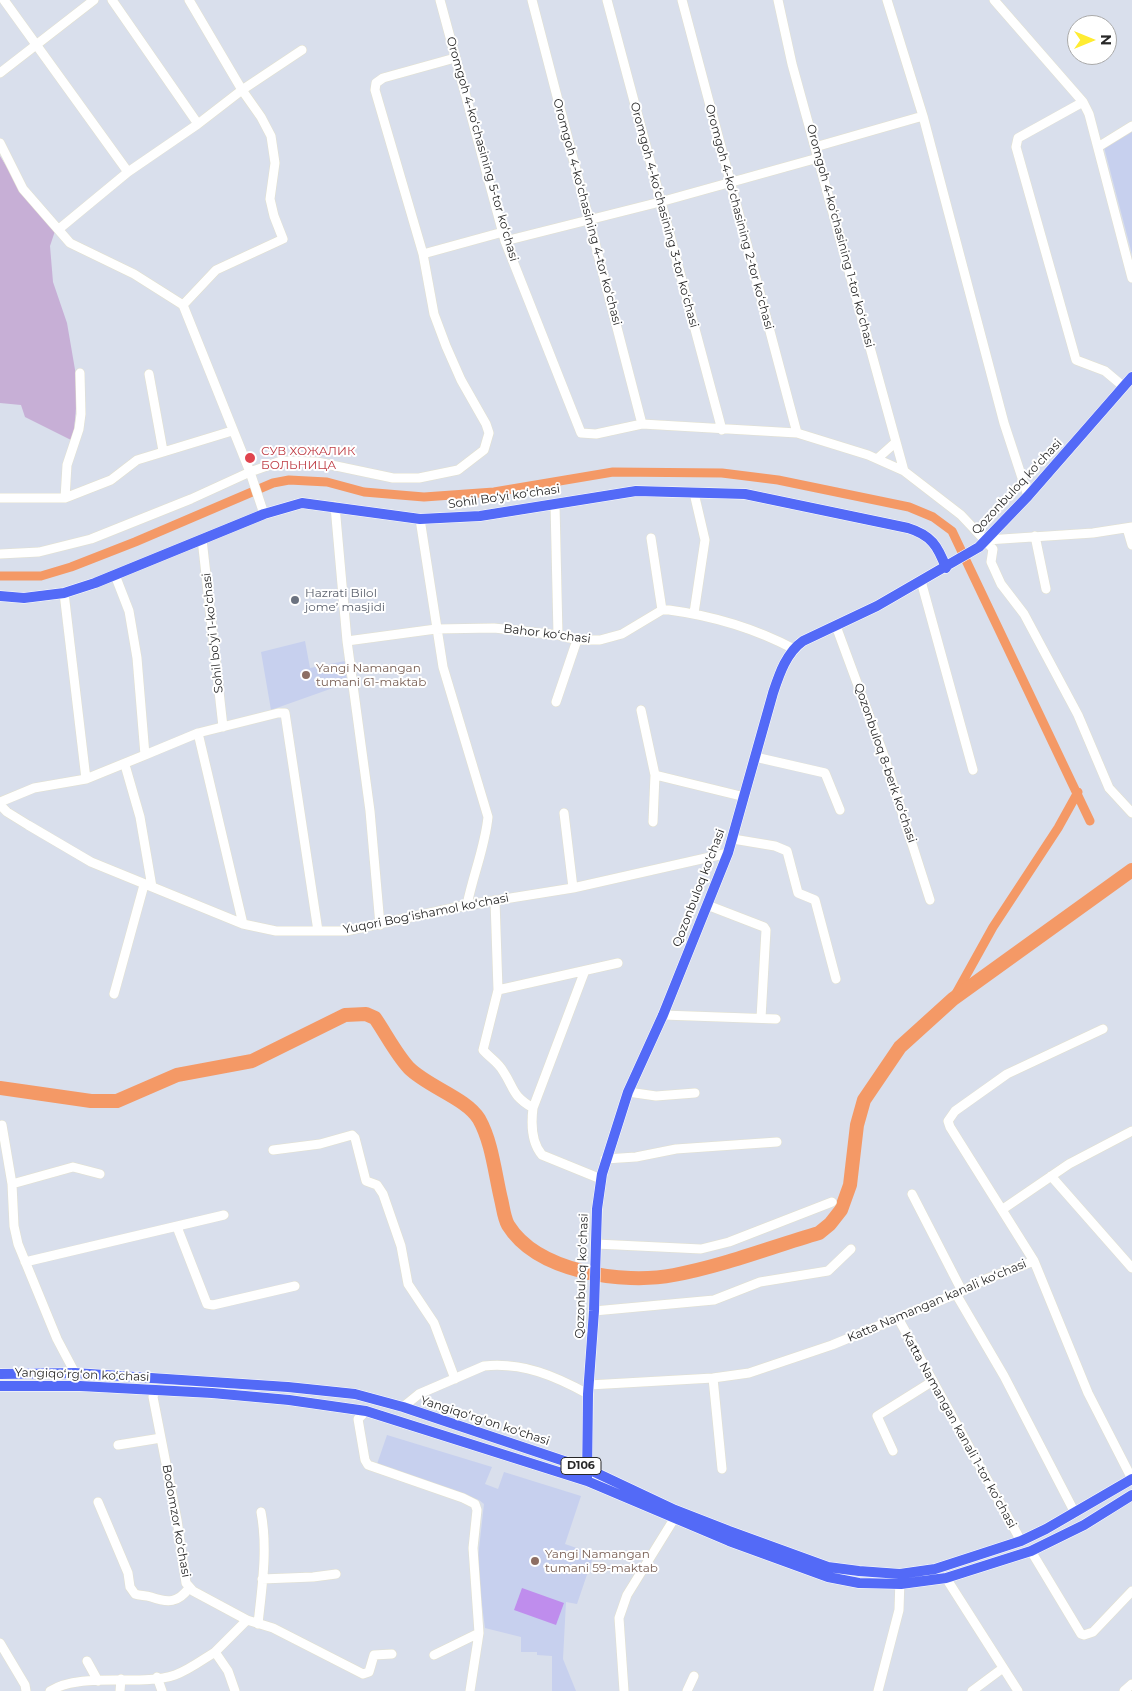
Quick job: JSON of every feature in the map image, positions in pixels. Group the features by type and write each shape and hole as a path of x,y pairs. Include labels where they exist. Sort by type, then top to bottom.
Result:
{"main road":[{"name":"Qozonbuloq koʻchasi","path":"587,1481 588,1390 594,1311 596,1244 601,1179 605,1159 628,1092 663,1015 734,839 773,694 794,649 803,641 877,606 946,568 983,543 1028,496 1132,377"},
{"name":"Sohil Boʻyi koʻchasi","path":"0,596 24,598 64,593 202,539 263,510 302,503 420,519 480,516 636,491 745,494 908,528 924,534 932,540 946,568"},
{"name":"Yangiqoʻrgʻon koʻchasi","path":"0,1374 75,1373 288,1387 355,1394 403,1407 588,1469 675,1510 828,1567 900,1579 935,1570 1021,1541 1132,1479"},
{"name":"Yangiqoʻrgʻon koʻchasi","path":"0,1386 155,1390 289,1400 366,1411 587,1481 674,1519 828,1577 859,1584 900,1579 946,1578 1031,1551 1084,1525 1132,1495"}],"street":[{"path":"4,0 128,172"},
{"path":"0,73 94,0"},
{"path":"112,0 198,124"},
{"path":"182,305 216,270 283,239 270,199 274,162 271,136 189,0"},
{"name":"Oromgoh 4-koʻchasining 5-tor koʻchasi","path":"440,0 504,236 582,433 596,434 642,424"},
{"name":"Oromgoh 4-koʻchasining 4-tor koʻchasi","path":"532,0 642,424"},
{"name":"Oromgoh 4-koʻchasining 3-tor koʻchasi","path":"607,0 722,430"},
{"name":"Oromgoh 4-koʻchasining 2-tor koʻchasi","path":"682,0 796,433"},
{"name":"Oromgoh 4-koʻchasining 1-tor koʻchasi","path":"778,0 815,147 904,471"},
{"path":"887,0 923,116 1004,423 1028,496"},
{"path":"994,0 1083,102 1089,114 1132,278"},
{"path":"59,229 128,172 198,124 242,90 302,50"},
{"path":"0,554 39,552 91,539 281,461 316,462 392,478 419,478 458,470 484,450 489,433 446,346 434,314 423,254 378,102 376,83 383,78 455,58"},
{"path":"1083,102 1018,138 1016,148 1076,360 1105,371 1124,387"},
{"path":"815,147 923,116"},
{"path":"1098,147 1132,126"},
{"path":"0,144 23,189 70,243 134,274 182,305 251,474 263,510"},
{"path":"423,254 660,202 818,158"},
{"path":"65,498 67,465 79,429 81,414 80,373"},
{"path":"149,374 163,451"},
{"path":"642,424 796,433 877,459 904,471 960,515 983,543 993,549 991,562 1002,584 1024,614 1078,715 1106,783 1132,813"},
{"path":"0,498 65,498 111,480 137,460 232,431"},
{"path":"877,459 896,442"},
{"path":"694,493 705,540 694,613"},
{"path":"555,504 558,635"},
{"path":"335,506 347,641 370,811 380,924"},
{"path":"420,519 443,667 488,817 486,839 476,863 467,905"},
{"path":"983,543 1035,536 1093,533 1130,528 1132,545"},
{"path":"1035,536 1046,589"},
{"path":"651,538 662,610 717,617 766,634 794,649"},
{"name":"Sohil boʻyi 1-koʻchasi","path":"202,539 223,727"},
{"path":"115,574 129,611 137,658 145,756"},
{"path":"921,581 973,770"},
{"path":"64,593 86,779"},
{"name":"Bahor koʻchasi","path":"347,641 436,629 494,628 558,635 577,640 600,640 622,634 662,610"},
{"name":"Qozonbuloq 8-berk koʻchasi","path":"836,626 883,753 930,900"},
{"path":"556,702 577,640"},
{"path":"641,710 655,775 653,822"},
{"path":"0,803 34,788 86,779 125,765 198,733 278,712 285,713 318,931"},
{"path":"198,733 244,924"},
{"path":"755,757 825,773 840,810"},
{"path":"114,994 148,886 140,817 125,765"},
{"path":"655,775 745,797"},
{"name":"Yuqori Bogʻishamol koʻchasi","path":"0,803 8,812 91,862 244,924 276,931 346,931 467,905 574,888 728,854"},
{"path":"564,813 574,888"},
{"path":"734,839 775,846 787,851 798,893 815,900 836,979"},
{"path":"495,900 498,990 483,1050 504,1071 512,1090 521,1100 533,1108"},
{"path":"707,905 764,927 766,930 761,1018"},
{"path":"498,990 584,973 618,964"},
{"path":"584,973 533,1108 534,1140 542,1156 601,1179"},
{"path":"663,1015 776,1018"},
{"name":"Katta Namangan kanali koʻchasi","path":"588,1390 713,1378 749,1372 832,1345 959,1293 986,1279 1034,1261 1003,1209 950,1128 950,1117 1007,1074 1103,1029"},
{"path":"628,1092 656,1096 695,1093"},
{"path":"2,1126 12,1184 14,1226 25,1262 57,1339 75,1373"},
{"path":"1003,1209 1051,1176 1132,1131"},
{"path":"273,1150 320,1144 352,1135 355,1138 366,1181 377,1185 383,1194 401,1246 408,1284 434,1323 455,1379"},
{"path":"605,1159 636,1157 676,1149 777,1142"},
{"path":"12,1184 73,1167 100,1174"},
{"path":"1051,1176 1132,1268"},
{"path":"912,1194 959,1293 1074,1513"},
{"path":"596,1244 701,1249 729,1242 832,1202"},
{"path":"25,1262 224,1215"},
{"path":"177,1227 207,1304 213,1305 295,1286"},
{"path":"594,1311 714,1300 760,1282 828,1272 851,1249"},
{"path":"1034,1261 1088,1393 1132,1479"},
{"name":"Katta Namangan kanali 1-tor koʻchasi","path":"898,1318 1021,1541"},
{"path":"403,1407 419,1394 484,1366 515,1366 556,1377 588,1390"},
{"path":"713,1378 722,1469"},
{"path":"893,1451 876,1416 933,1381"},
{"name":"Bodomzor koʻchasi","path":"155,1390 153,1397 186,1583 189,1588 247,1620 273,1628 363,1674 369,1672 374,1655 392,1654"},
{"path":"366,1411 358,1419 365,1460 368,1465 463,1498 475,1504 477,1510 473,1548 479,1633 470,1691"},
{"path":"118,1445 161,1438"},
{"path":"98,1502 128,1573 130,1587 135,1594 167,1602 178,1599 189,1588"},
{"path":"258,1624 264,1535 260,1512"},
{"path":"624,1691 619,1618 632,1586 674,1519"},
{"path":"1031,1551 1081,1634 1093,1632 1132,1591"},
{"path":"262,1579 314,1577 336,1574"},
{"path":"946,1578 1018,1691"},
{"path":"878,1691 891,1648 899,1610 900,1579"},
{"path":"50,1691 57,1686 174,1675 215,1652 247,1620"},
{"path":"434,1655 479,1633"},
{"path":"0,1643 25,1685 26,1691"},
{"path":"215,1652 228,1671 235,1691"},
{"path":"87,1661 98,1681"},
{"path":"972,1691 1003,1668"},
{"path":"687,1691 694,1676"},
{"path":"157,1677 162,1691"},
{"path":"120,1691 121,1679"},
{"path":"1124,1691 1132,1684"}],"shaded area":[{"path":"1132,131 1132,254 1104,147"},
{"path":"0,156 21,190 55,231 50,246 53,282 67,323 78,387 73,441 25,417 21,405 0,403"},
{"name":"Yangi Namangan tumani 61-maktab","path":"305,641 310,668 345,661 347,683 271,710 261,652"},
{"name":"Yangi Namangan tumani 59-maktab","path":"387,1435 492,1467 485,1484 498,1489 504,1472 581,1496 565,1544 594,1554 577,1604 566,1602 563,1659 576,1691 552,1691 552,1656 537,1655 537,1652 521,1652 521,1637 485,1628 477,1567 484,1504 479,1500 376,1467"},
{"path":"522,1588 564,1603 556,1625 514,1610"}],"waterway":[{"path":"0,576 41,576 71,567 273,483 289,480 327,482 364,492 424,497 494,492 613,472 722,473 778,480 909,507 933,517 952,531 1090,821"},
{"path":"953,999 993,927 1058,828 1078,792"},
{"path":"0,1088 91,1101 117,1101 177,1075 252,1061 345,1015 366,1014 375,1018 409,1068 465,1105 479,1119 490,1148 508,1225 521,1241 539,1254 560,1264 583,1271 631,1278 653,1278 674,1275 729,1261 819,1233 830,1224 841,1210 850,1185 857,1125 864,1100 900,1047 953,999 1132,870"}],"place":[{"name":"СУВ ХОЖАЛИК БОЛЬНИЦА","path":"250,458"},
{"name":"Hazrati Bilol jome’ masjidi","path":"295,600"},
{"name":"Yangi Namangan tumani 61-maktab","path":"306,675"},
{"name":"Yangi Namangan tumani 59-maktab","path":"535,1561"}]}
